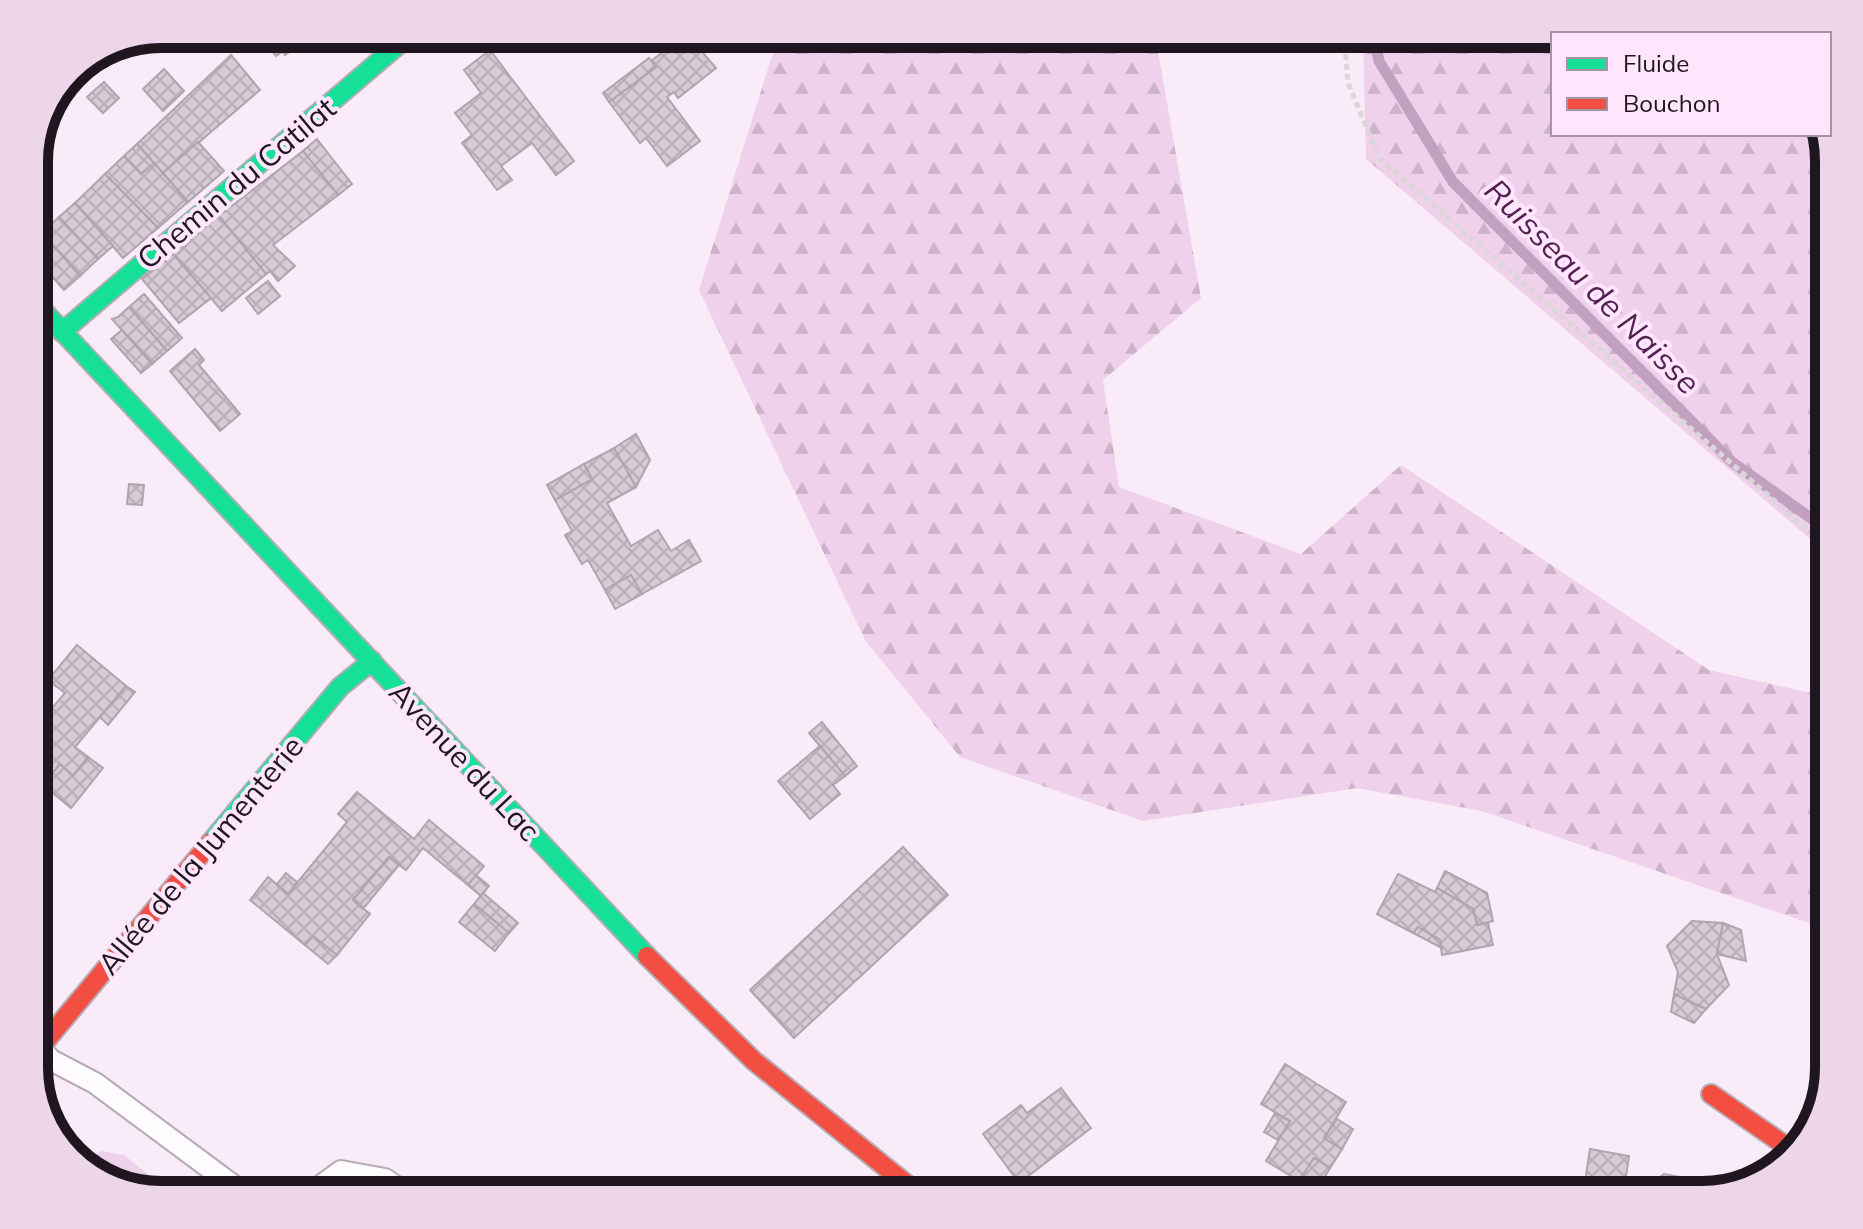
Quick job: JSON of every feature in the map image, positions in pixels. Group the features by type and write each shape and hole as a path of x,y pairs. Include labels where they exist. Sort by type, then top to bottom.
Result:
{"street":[{"name":"Chemin du Catilat","path":"62,332 395,48"},
{"name":"Avenue du Lac","path":"48,316 671,981 754,1061 903,1181"},
{"name":"Allée de la Jumenterie","path":"48,1038 340,687 372,661"},
{"path":"1711,1094 1784,1145"}],"lane":[{"path":"48,1058 95,1083 227,1181"},
{"path":"327,1181 341,1171 388,1181"}],"path":[{"path":"1345,48 1348,83 1379,158 1815,536"}],"green space":[{"path":"776,48 1160,48 1201,298 1103,380 1119,487 1301,554 1401,465 1709,670 1815,694 1815,925 1482,811 1357,788 1143,821 960,757 865,640 699,290"},
{"path":"1363,48 1551,48 1551,136 1812,136 1815,161 1815,543 1366,159"},
{"path":"101,1151 124,1155 156,1181 118,1172 92,1157"}],"building":[{"path":"269,48 279,48 282,52 276,56"},
{"path":"280,48 294,48 285,55"},
{"path":"668,48 699,48 716,68 678,98 674,92 667,97 700,141 667,166 646,138 640,143 609,102 656,67 651,61"},
{"path":"490,50 574,161 556,175 532,143 501,166 512,180 497,190 462,143 472,135 455,113 481,93 464,70"},
{"path":"231,55 260,90 163,173 137,144"},
{"path":"649,58 656,67 609,102 603,93"},
{"path":"164,69 184,91 163,111 143,89"},
{"path":"104,82 119,98 103,113 87,97"},
{"path":"317,139 352,184 338,195 303,151"},
{"path":"198,142 224,171 188,202 163,173"},
{"path":"137,144 154,163 141,174 124,156"},
{"path":"303,151 338,195 273,245 295,266 278,281 270,271 266,274 219,216"},
{"path":"124,156 141,174 154,163 188,202 158,228 105,174"},
{"path":"105,174 158,228 123,258 75,203"},
{"path":"75,203 113,246 98,259 59,217"},
{"path":"219,216 266,274 222,311 173,254"},
{"path":"59,217 98,259 80,276 48,240 48,227"},
{"path":"48,240 80,276 64,290 48,272"},
{"path":"173,254 211,298 179,323 142,279"},
{"path":"268,281 280,296 258,314 246,298"},
{"path":"144,294 182,338 167,351 129,307"},
{"path":"129,307 167,351 152,364 112,319"},
{"path":"122,330 152,364 141,373 111,339"},
{"path":"195,349 204,360 199,365 240,414 220,431 170,371"},
{"path":"636,434 650,460 636,487 614,448"},
{"path":"614,448 636,487 607,503 631,546 658,530 671,551 689,540 701,561 642,594 631,575 605,590 588,560 582,564 565,535 572,531 555,500 592,479 584,464"},
{"path":"584,464 592,479 555,500 547,485"},
{"path":"129,484 144,485 142,505 127,504"},
{"path":"631,575 642,594 615,609 605,590"},
{"path":"77,645 126,686 75,747 88,757 73,776 60,764 48,779 48,713 65,693 48,680"},
{"path":"126,686 135,692 108,725 100,717"},
{"path":"822,722 857,766 845,776 809,733"},
{"path":"820,746 845,776 833,785 840,794 810,819 778,781"},
{"path":"88,757 103,768 71,808 48,789 48,779 60,764 73,776"},
{"path":"357,792 414,839 429,820 484,866 468,885 423,848 406,870 389,857 353,900 370,914 337,955 313,936 305,945 250,900 268,877 288,894 347,822 338,814"},
{"path":"903,847 948,895 794,1038 750,990"},
{"path":"389,857 399,865 363,909 353,900"},
{"path":"1445,871 1487,893 1493,921 1477,925 1473,909 1437,888"},
{"path":"286,873 297,882 288,894 277,884"},
{"path":"1398,874 1435,892 1437,888 1473,909 1477,925 1488,923 1493,945 1442,955 1440,940 1418,927 1413,933 1377,914"},
{"path":"476,875 489,886 481,896 468,885"},
{"path":"483,893 518,923 509,933 474,904"},
{"path":"474,904 509,933 495,951 459,922"},
{"path":"1692,921 1723,923 1717,954 1729,985 1706,1009 1674,994 1678,972 1667,946"},
{"path":"1723,923 1741,930 1746,961 1717,954"},
{"path":"1418,927 1440,940 1442,948 1413,933"},
{"path":"313,936 337,955 328,964 305,945"},
{"path":"1674,994 1706,1009 1694,1023 1671,1012"},
{"path":"1285,1064 1346,1102 1324,1138 1342,1149 1330,1168 1314,1158 1299,1181 1266,1161 1290,1121 1261,1104"},
{"path":"1061,1088 1091,1128 1018,1181 983,1134 1021,1105 1027,1113"},
{"path":"1275,1113 1290,1121 1278,1140 1264,1132"},
{"path":"1337,1119 1353,1129 1342,1149 1324,1138"},
{"path":"1590,1149 1629,1156 1625,1181 1585,1181"},
{"path":"1314,1158 1330,1168 1322,1181 1299,1181"},
{"path":"1664,1174 1696,1181 1655,1181"}],"waterway":[{"name":"Ruisseau de Naisse","path":"1376,48 1379,61 1453,182 1732,462 1815,521"}],"traffic: fast":[{"path":"62,332 395,48"},
{"path":"48,316 647,956"},
{"path":"211,842 340,687 372,661"}],"traffic: jam":[{"path":"48,1038 211,842"},
{"path":"647,956 754,1061 903,1181"},
{"path":"1711,1094 1784,1145"}]}
